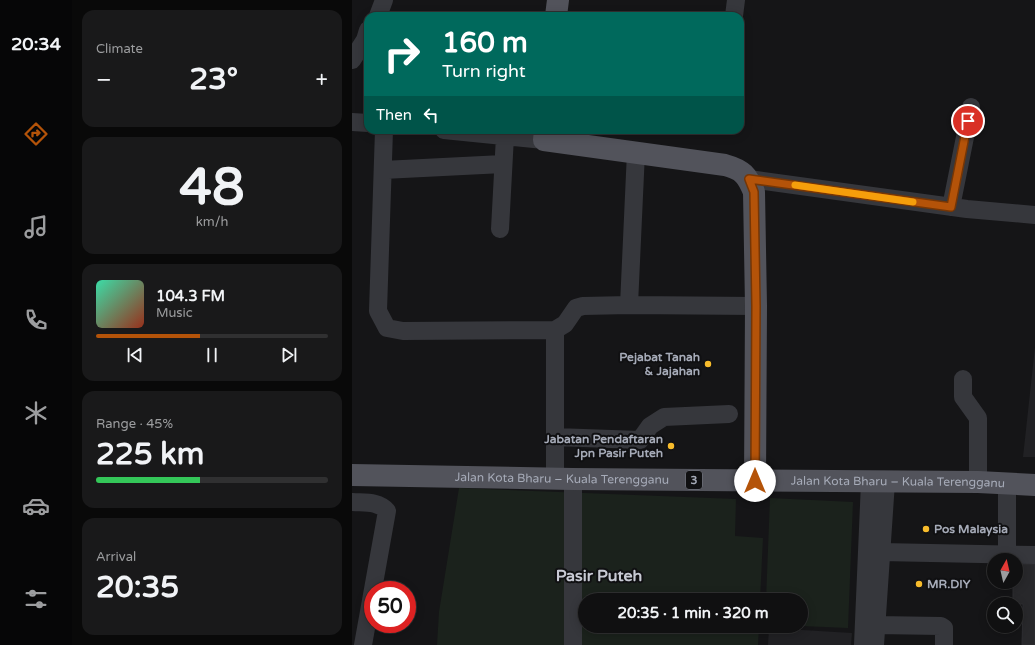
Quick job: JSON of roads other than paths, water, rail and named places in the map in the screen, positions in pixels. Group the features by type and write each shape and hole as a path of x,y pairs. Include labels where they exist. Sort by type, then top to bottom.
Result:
{"main road":[{"path":"556,12 558,0"},
{"path":"545,135 636,152 725,165 739,169 749,179 754,192 756,306 755,481"},
{"name":"Jalan Kota Bharu – Kuala Terengganu","path":"357,475 564,479 978,482 1035,484"}],"street":[{"path":"381,12 384,0"},
{"path":"734,12 736,0"},
{"path":"352,60 364,42"},
{"path":"951,207 970,107"},
{"path":"352,122 364,123"},
{"path":"384,134 378,311 387,328 403,331 555,330 565,324 576,308 584,306 756,306"},
{"path":"485,134 505,136 545,135"},
{"path":"500,229 505,136"},
{"path":"629,305 636,152"},
{"path":"383,170 503,164"},
{"path":"749,179 951,207 1035,215"},
{"path":"555,330 555,437 564,479 573,645"},
{"path":"963,379 963,397 978,418 978,482"},
{"path":"555,437 640,440 650,426 664,417 729,414"},
{"path":"357,475 356,502 373,503 382,506 387,512 363,645"},
{"path":"875,645 881,552 878,482"},
{"path":"863,645 878,482"},
{"path":"1007,484 1007,553"},
{"path":"881,552 987,555"},
{"path":"1023,555 1035,555"},
{"path":"876,625 941,626 944,628 945,632 944,645"}],"place":[{"name":"Pejabat Tanah & Jajahan","path":"708,364"},
{"name":"Jabatan Pendaftaran Jpn Pasir Puteh","path":"671,446"},
{"name":"Pos Malaysia","path":"926,529"},
{"name":"MR.DIY","path":"919,584"}],"district":[{"name":"Pasir Puteh","path":"599,575"}]}
